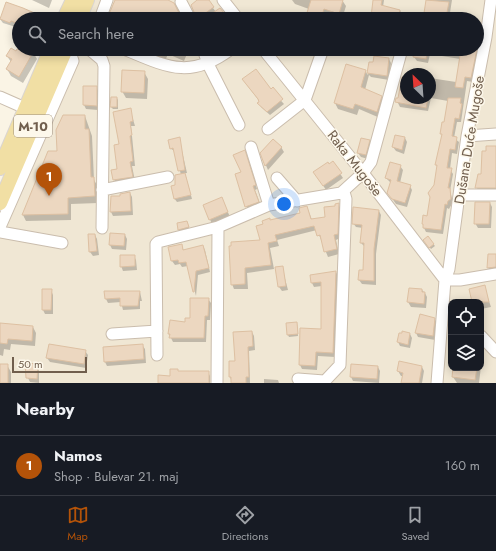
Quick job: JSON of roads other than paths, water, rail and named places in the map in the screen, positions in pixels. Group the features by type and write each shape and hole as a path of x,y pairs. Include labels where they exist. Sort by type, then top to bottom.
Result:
{"main road":[{"path":"67,12 73,0"},
{"path":"82,12 87,0"},
{"name":"M-10","path":"0,168 49,56"},
{"name":"M-10","path":"0,203 11,191 40,124 64,56"}],"street":[{"path":"103,12 107,0"},
{"path":"223,0 232,12"},
{"name":"Dušana Duće Mugoše","path":"484,47 491,0"},
{"path":"181,2 186,12"},
{"path":"40,124 73,60 72,56"},
{"path":"98,56 102,60 104,66 102,228"},
{"path":"143,56 173,67 189,68 208,64 220,56"},
{"path":"205,56 239,125"},
{"name":"Raka Mugoše","path":"268,56 363,173 428,260 445,280"},
{"path":"268,129 305,100 321,56"},
{"path":"157,355 156,244 158,242 218,227 268,205 344,192 363,173 371,162 400,56"},
{"name":"Dušana Duće Mugoše","path":"437,383 445,280 449,269 467,136 482,56"},
{"path":"0,97 25,108"},
{"path":"467,136 496,134"},
{"path":"251,147 268,205"},
{"path":"102,190 168,177"},
{"path":"277,178 297,201"},
{"path":"0,227 11,191"},
{"path":"298,379 324,382 340,365 346,199 344,192"},
{"path":"459,194 496,195"},
{"path":"217,383 218,227"},
{"path":"0,232 62,243"},
{"path":"445,280 460,280 496,274"},
{"path":"444,291 451,299"},
{"path":"112,334 157,331"},
{"path":"484,339 496,352"}],"place":[{"name":"Namos","path":"49,196"}]}
